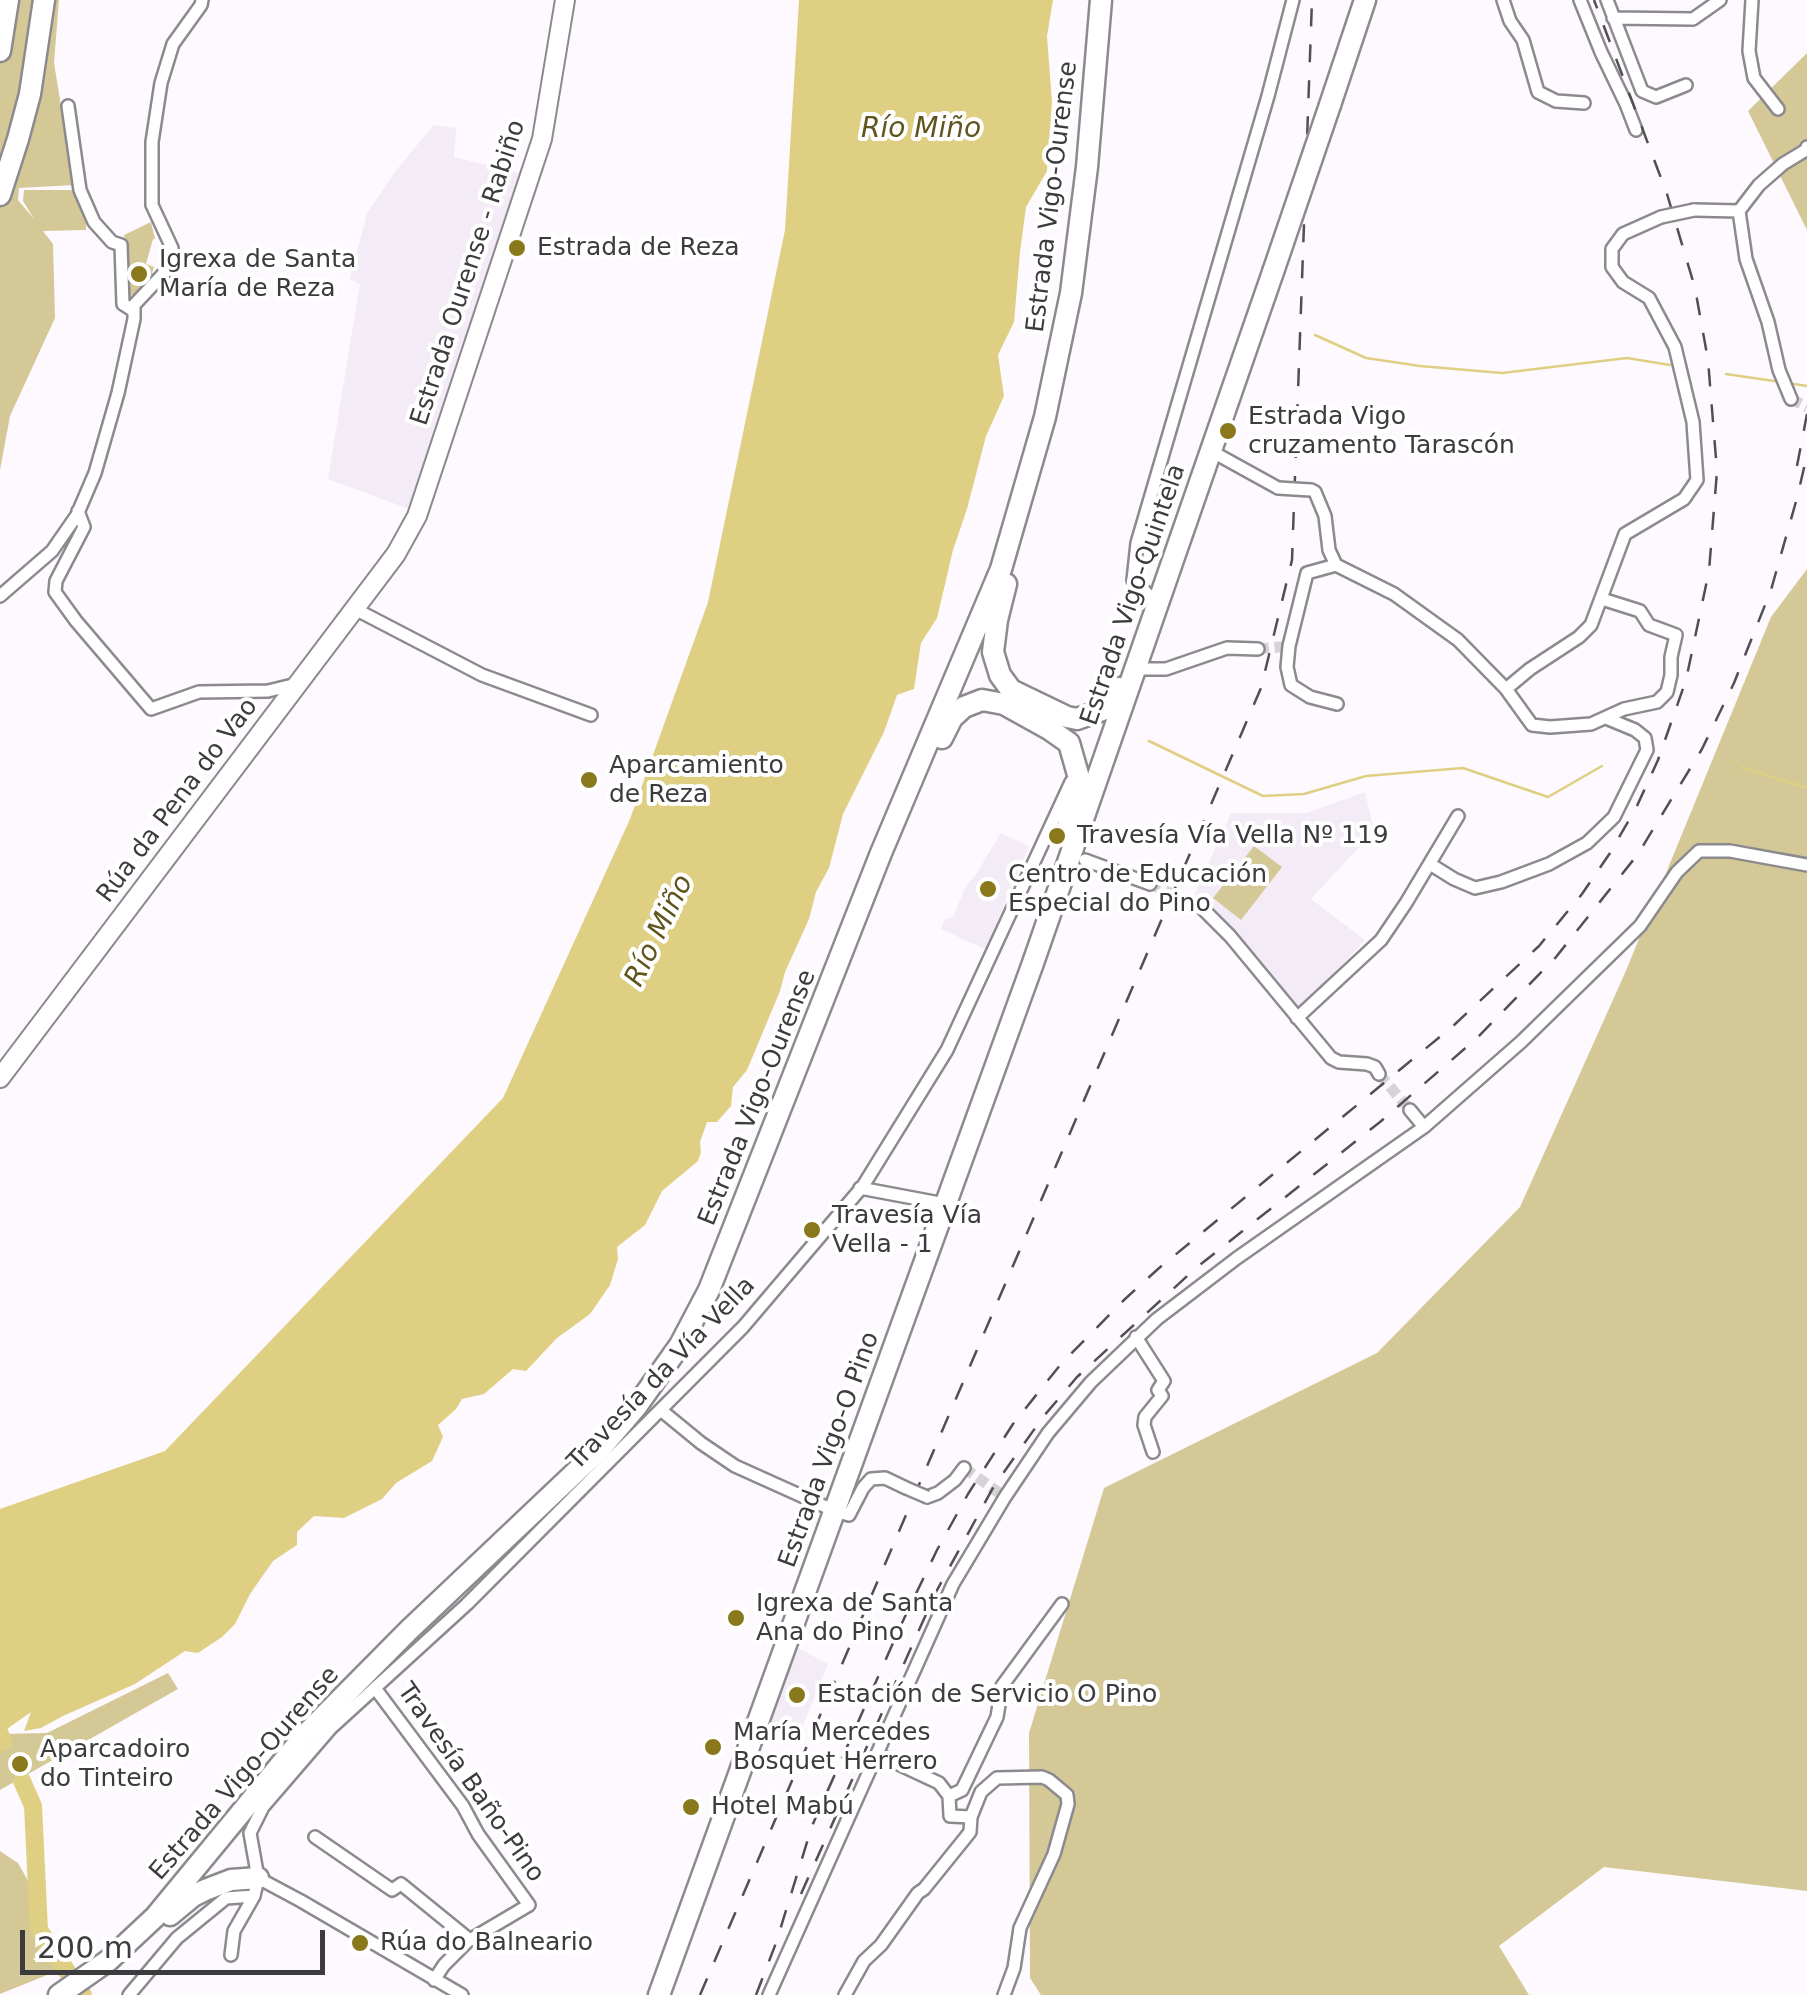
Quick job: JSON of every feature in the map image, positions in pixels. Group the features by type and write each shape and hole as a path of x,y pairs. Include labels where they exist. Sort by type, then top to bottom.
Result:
{"highway":[{"path":"0,50 8,0"},
{"path":"0,165 41,0"},
{"path":"0,196 30,94 41,0"},
{"name":"Estrada Vigo-Ourense","path":"60,1994 111,1962 190,1877 306,1735 409,1630 600,1449 680,1345 709,1290 881,853 1001,569 1045,417 1071,293 1087,167 1101,0"},
{"name":"Estrada Vigo-Quintela","path":"945,1204 1033,963 1365,0"},
{"path":"1045,417 1030,494 996,620 993,652 1000,675 1025,699 1067,717 1090,716 1114,701 1144,622 1158,604"},
{"path":"828,990 952,718 964,707 982,700 1004,704 1049,728 1069,743 1077,769 1078,778 1053,845 1033,963"},
{"name":"Estrada Vigo-O Pino","path":"659,1995 945,1204"},
{"path":"111,1962 193,1896 232,1880 256,1887"}],"main road":[{"name":"Estrada Ourense - Rabiño","path":"396,554 418,516 542,139 565,0"},
{"name":"Rúa da Pena do Vao","path":"0,1078 396,554"}],"street":[{"path":"0,596 52,551 78,511 96,473 114,409 134,305 166,271 172,248 152,205 152,142 172,44 202,0"},
{"path":"1158,604 1133,580 1138,542 1293,0"},
{"path":"1503,0 1522,40 1538,92 1556,100 1584,103"},
{"path":"1580,0 1636,130"},
{"path":"1607,0 1642,90 1656,97 1686,85"},
{"path":"1613,18 1693,18 1720,0"},
{"path":"1752,0 1749,51 1754,78 1778,109"},
{"path":"68,106 80,190 94,222 112,242 121,245 122,304 134,311"},
{"path":"1791,400 1746,259 1739,211 1759,185 1807,147"},
{"path":"1506,690 1591,625 1625,534 1684,499 1697,480 1693,422 1675,347 1650,298 1623,282 1612,268 1612,249 1623,234 1661,217 1694,210 1739,211"},
{"path":"1211,451 1278,488 1315,492 1336,564 1394,594 1458,640 1506,690 1532,725 1591,724 1624,710 1658,702 1666,692 1676,635 1649,625 1640,611 1602,600"},
{"path":"78,511 84,527 56,581 55,592 151,709 198,692 268,691 298,684"},
{"path":"1336,564 1307,573 1286,667 1291,685 1337,704"},
{"path":"355,609 482,674 592,715"},
{"path":"1135,669 1166,669 1227,648 1258,649"},
{"path":"1430,864 1476,888 1549,864 1588,844 1614,817 1647,750 1645,738 1635,730 1606,718"},
{"path":"1297,1018 1381,940 1458,816"},
{"path":"1078,832 1085,860"},
{"name":"Travesía da Vía Vella","path":"256,1887 250,1833 262,1806 331,1728 466,1604 744,1327 860,1188 947,1050 1053,845"},
{"path":"769,1995 953,1584 1005,1497 1059,1419 1092,1382 1157,1319 1424,1127 1522,1042 1640,926 1677,872 1700,851 1807,865"},
{"path":"1085,860 1150,884"},
{"path":"1057,889 1085,860"},
{"path":"1201,906 1331,1058 1366,1064 1375,1067 1379,1074"},
{"path":"1410,1110 1424,1127"},
{"path":"860,1188 945,1204"},
{"path":"1136,1338 1164,1381 1158,1390 1162,1396 1144,1417 1153,1452"},
{"path":"662,1411 736,1466 849,1515 871,1479 885,1478 927,1497 938,1494 964,1468"},
{"path":"948,1796 962,1790 997,1717 1002,1686 1062,1604"},
{"name":"Travesía Baño-Pino","path":"375,1688 463,1806 478,1834 529,1905 470,1940"},
{"path":"877,1754 940,1783 948,1796 950,1816 971,1818"},
{"path":"844,1995 864,1961 970,1832 981,1792 997,1778 1042,1777 1067,1795 1068,1804 1054,1854 1020,1928 1014,1968 1004,1995"},
{"path":"315,1837 392,1890 401,1884 470,1940 444,1964 434,1980"},
{"path":"231,1955 234,1932 256,1887"},
{"path":"129,1995 178,1938 226,1898 256,1887 301,1901 462,1995"}],"shaded area":[{"path":"0,0 59,0 54,63 74,185 19,188 18,200 34,219 23,201 24,190 75,190 86,213 86,230 43,231 53,244 55,318 10,416 0,470"},
{"path":"1807,53 1807,230 1748,111"},
{"path":"434,125 456,128 454,157 524,174 412,510 328,479 360,284 350,279 367,213"},
{"path":"151,222 155,239 146,264 154,267 152,273 157,275 140,297 125,294 129,263 124,235"},
{"path":"1807,569 1807,1891 1604,1867 1499,1946 1529,1995 1041,1995 1030,1978 1029,1733 1104,1488 1377,1353 1520,1207 1625,973 1771,617"},
{"path":"1365,792 1374,831 1311,899 1365,940 1302,1008 1295,1006 1232,928 1194,896 1231,813 1307,813"},
{"name":"Centro de Educación Especial do Pino","path":"1001,833 1029,846 985,949 941,929 945,919 953,917 966,886"},
{"path":"1254,846 1282,867 1241,920 1213,898"},
{"name":"Estación de Servicio O Pino","path":"794,1646 828,1664 797,1740 774,1731 768,1721"},
{"path":"168,1673 178,1689 0,1790 0,1734 47,1733"},
{"path":"0,1851 18,1863 35,1893 34,1933 62,1969 0,1994"}],"water":[{"name":"Río Miño","path":"799,0 1053,0 1047,36 1052,102 1047,171 1026,207 1014,322 998,355 1004,396 986,436 937,618 921,643 914,689 897,695 884,732 843,814 829,868 816,892 809,919 747,1070 733,1087 731,1106 717,1122 707,1122 698,1161 662,1191 645,1225 617,1247 618,1259 610,1285 590,1314 557,1338 526,1371 513,1369 484,1394 462,1399 438,1425 443,1437 432,1461 396,1483 382,1499 344,1518 314,1516 297,1532 297,1545 273,1561 235,1624 198,1653 185,1651 135,1684 41,1728 24,1731 31,1712 0,1734 0,1509 165,1451 503,1098 630,819 708,602 785,230"}],"waterway":[{"path":"1315,335 1366,358 1502,373 1627,358 1670,365"},
{"path":"1726,374 1774,381"},
{"path":"1794,384 1807,386"},
{"path":"1149,741 1263,796 1304,794 1366,776 1463,768 1548,797 1602,766"},
{"path":"1742,767 1807,788"},
{"path":"0,1734 3,1742"},
{"path":"22,1781 33,1806 39,1930 83,1995"}],"tunnel":[{"path":"1791,399 1807,407"},
{"path":"1258,649 1289,646"},
{"path":"1150,884 1201,907"},
{"path":"1379,1074 1410,1110"},
{"path":"964,1468 1005,1497"}],"railway":[{"path":"700,1995 1261,688 1292,560 1312,0"},
{"path":"756,1995 812,1826 901,1625 968,1494 1013,1424 1061,1364 1158,1269 1453,1026 1539,946 1610,853 1658,760 1686,680 1709,571 1717,471 1708,360 1695,288 1667,194 1594,0"},
{"path":"1797,466 1807,414"},
{"path":"801,1894 936,1592 994,1486 1043,1417 1077,1377 1196,1268 1380,1122 1477,1038 1556,957 1638,854 1702,749 1734,683 1771,590 1807,455"}],"place":[{"name":"Estrada de Reza","path":"517,248"},
{"name":"Igrexa de Santa María de Reza","path":"139,274"},
{"name":"Estrada Vigo cruzamento Tarascón","path":"1228,431"},
{"name":"Aparcamiento de Reza","path":"589,780"},
{"name":"Travesía Vía Vella Nº 119","path":"1057,836"},
{"name":"Centro de Educación Especial do Pino","path":"988,889"},
{"name":"Travesía Vía Vella - 1","path":"812,1230"},
{"name":"Igrexa de Santa Ana do Pino","path":"736,1618"},
{"name":"Estación de Servicio O Pino","path":"797,1695"},
{"name":"María Mercedes Bosquet Herrero","path":"713,1747"},
{"name":"Aparcadoiro do Tinteiro","path":"20,1764"},
{"name":"Hotel Mabú","path":"691,1807"},
{"name":"Rúa do Balneario","path":"360,1943"}]}
